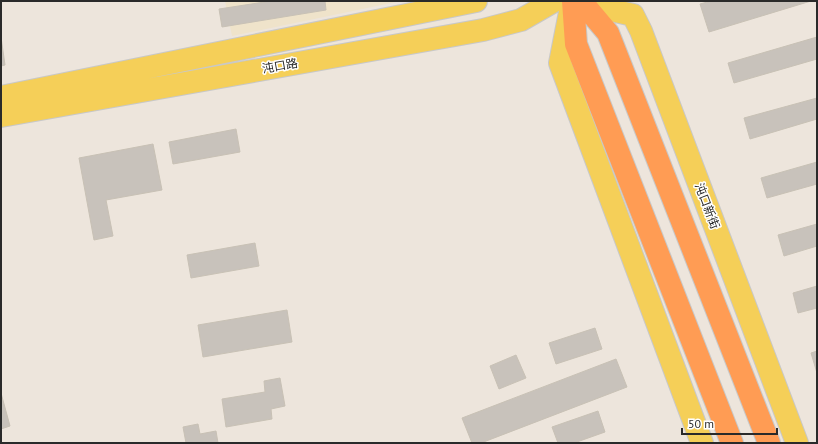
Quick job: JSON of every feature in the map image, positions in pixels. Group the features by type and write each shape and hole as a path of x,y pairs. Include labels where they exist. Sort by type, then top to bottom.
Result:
{"highway":[{"path":"572,1 576,44 732,443"},
{"path":"581,1 608,33 769,443"}],"main road":[{"name":"沌口路","path":"1,97 476,1"},
{"name":"沌口路","path":"1,116 483,30 521,20 554,1"},
{"path":"572,1 560,63 702,443"},
{"name":"沌口新街","path":"587,1 594,6 633,15 641,31 797,443"}],"shaded area":[{"path":"225,1 401,1 232,36"}],"building":[{"path":"271,1 325,1 326,10 222,27 219,9"},
{"path":"711,1 811,1 709,32 700,4"},
{"path":"1,37 5,65 1,66"},
{"path":"817,37 817,59 734,83 728,63"},
{"path":"817,98 817,119 750,139 744,118"},
{"path":"236,129 240,152 173,164 169,142"},
{"path":"153,144 162,190 106,200 113,236 94,240 79,158"},
{"path":"817,162 817,184 767,198 761,178"},
{"path":"817,224 817,246 784,256 778,235"},
{"path":"255,243 259,266 191,278 187,255"},
{"path":"817,286 817,308 798,313 793,293"},
{"path":"287,310 292,342 203,357 198,325"},
{"path":"595,328 602,349 556,364 549,343"},
{"path":"817,351 817,373 811,353"},
{"path":"516,355 526,378 499,389 490,366"},
{"path":"616,359 627,387 481,443 472,443 462,418"},
{"path":"280,378 285,406 271,409 272,419 226,427 222,399 265,392 264,381"},
{"path":"1,393 10,426 1,429"},
{"path":"598,411 605,432 574,443 558,443 552,427"},
{"path":"198,424 200,434 216,431 218,443 186,443 183,427"}]}
